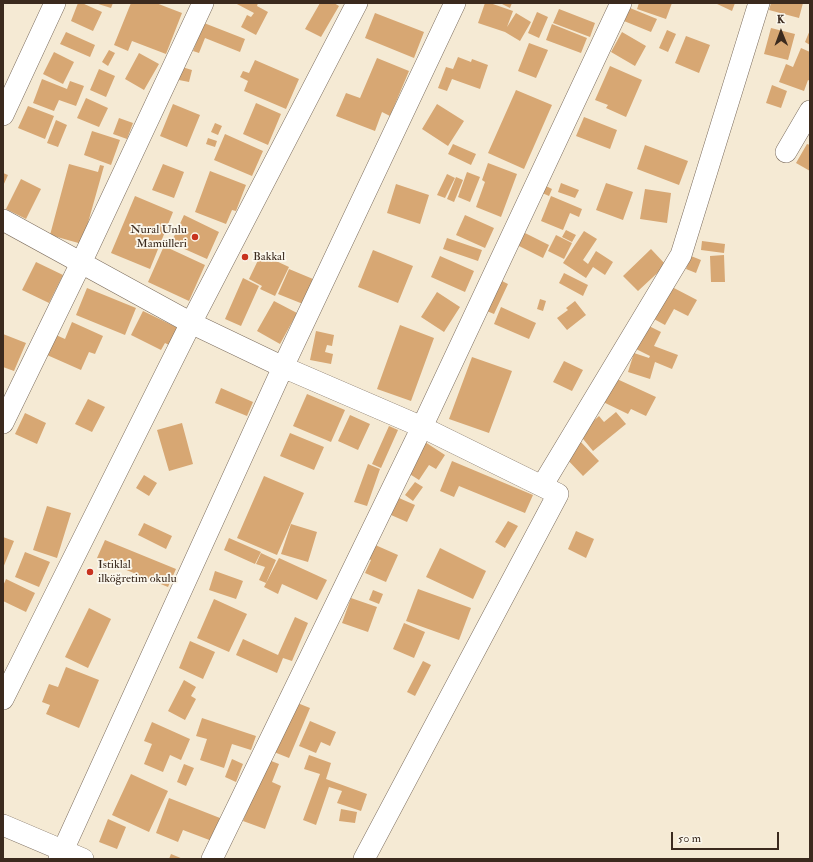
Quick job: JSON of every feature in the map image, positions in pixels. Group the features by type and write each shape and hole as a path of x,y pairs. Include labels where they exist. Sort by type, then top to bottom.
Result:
{"street":[{"path":"3,115 55,3"},
{"path":"3,423 81,263 203,3"},
{"path":"3,699 191,324 357,3"},
{"path":"61,855 283,367 455,3"},
{"path":"212,859 422,427 621,3"},
{"path":"542,486 682,255 759,3"},
{"path":"786,152 810,111"},
{"path":"3,220 191,324 283,367 422,427 558,494 364,859"},
{"path":"3,825 61,855 83,859"}],"building":[{"path":"78,3 82,3 102,12 93,31 71,21"},
{"path":"95,3 113,3 111,8"},
{"path":"131,3 156,3 182,13 166,54 132,41 128,51 114,45"},
{"path":"235,3 258,3 257,6 268,12 256,35 241,27 247,15 251,17 254,13"},
{"path":"320,3 334,3 339,6 321,37 305,29"},
{"path":"485,3 490,3 513,11 507,27 516,13 531,22 520,41 505,32 478,23"},
{"path":"500,3 512,3 510,8"},
{"path":"639,3 672,3 666,19 637,9"},
{"path":"715,3 735,3 732,11"},
{"path":"771,3 803,3 799,18 769,10"},
{"path":"630,8 657,19 651,32 624,21"},
{"path":"559,9 595,23 590,37 553,23"},
{"path":"537,12 548,17 539,38 528,33"},
{"path":"375,13 424,32 414,58 365,38"},
{"path":"204,23 245,39 240,52 205,38 199,53 193,51"},
{"path":"552,24 587,38 581,53 546,40"},
{"path":"771,28 795,34 788,60 764,54"},
{"path":"667,30 676,34 668,52 659,48"},
{"path":"810,30 810,45 805,42"},
{"path":"66,32 95,45 90,57 60,44"},
{"path":"622,32 646,46 635,66 611,52"},
{"path":"686,36 710,45 699,73 675,63"},
{"path":"529,43 548,50 536,78 518,71"},
{"path":"801,48 810,52 810,81 808,80 804,91 779,82 786,64 793,67"},
{"path":"109,50 115,53 108,66 102,62"},
{"path":"54,52 74,62 63,84 43,74"},
{"path":"139,53 159,64 144,90 125,79"},
{"path":"458,57 471,62 472,59 488,65 480,89 452,79 447,91 438,88 446,67 453,69"},
{"path":"377,58 409,71 390,116 382,112 375,131 336,116 346,93 360,98"},
{"path":"255,60 299,79 286,109 244,91 248,81 240,77 243,71 249,73"},
{"path":"610,66 642,80 626,117 606,108 608,105 595,100"},
{"path":"182,67 192,70 189,82 179,80"},
{"path":"99,69 115,76 106,97 90,90"},
{"path":"42,79 67,89 70,81 84,86 76,106 59,100 54,111 33,103"},
{"path":"772,85 787,91 781,108 766,103"},
{"path":"516,90 552,105 524,169 488,153"},
{"path":"86,98 108,108 99,127 77,118"},
{"path":"256,103 281,114 268,145 243,134"},
{"path":"173,104 200,115 187,147 160,136"},
{"path":"437,104 464,121 448,146 422,129"},
{"path":"28,106 54,116 45,139 18,128"},
{"path":"584,117 617,130 610,149 576,136"},
{"path":"119,118 133,123 127,139 113,134"},
{"path":"56,120 67,125 58,147 47,143"},
{"path":"215,123 222,126 218,135 211,132"},
{"path":"92,131 120,140 111,165 84,155"},
{"path":"225,134 263,151 252,176 214,160"},
{"path":"208,138 217,141 215,147 206,144"},
{"path":"453,144 476,154 471,165 448,154"},
{"path":"807,144 810,145 810,171 796,163"},
{"path":"645,145 688,161 679,185 637,169"},
{"path":"488,163 517,174 501,217 476,207 485,182 482,180"},
{"path":"69,164 98,172 100,165 104,166 82,244 50,235"},
{"path":"163,164 184,172 174,198 152,190"},
{"path":"210,171 246,185 236,211 232,210 226,224 195,212"},
{"path":"467,172 480,177 470,202 458,197"},
{"path":"3,173 8,175 3,186"},
{"path":"447,174 455,178 445,198 437,195"},
{"path":"456,177 463,180 454,202 447,199"},
{"path":"21,179 41,189 26,219 6,209"},
{"path":"561,183 579,190 575,198 558,192"},
{"path":"606,183 633,192 623,220 596,210"},
{"path":"396,184 429,195 420,224 387,213"},
{"path":"542,184 552,189 549,196 538,191"},
{"path":"645,189 671,193 667,223 640,219"},
{"path":"135,196 173,212 150,269 111,253"},
{"path":"551,196 582,209 579,217 570,213 563,230 541,221"},
{"name":"Nural Unlu Mamülleri","path":"184,215 219,232 207,259 171,243"},
{"path":"465,215 494,228 485,248 456,235"},
{"path":"566,230 576,235 572,242 562,237"},
{"path":"584,231 597,239 583,260 588,264 596,251 613,262 605,275 593,267 586,278 563,263"},
{"path":"523,232 549,245 543,258 517,245"},
{"path":"556,235 572,243 564,259 548,251"},
{"path":"447,238 482,250 478,261 443,249"},
{"path":"702,241 725,244 724,253 701,250"},
{"path":"164,246 205,265 189,301 148,282"},
{"path":"651,249 666,265 638,291 623,276"},
{"path":"373,250 413,266 398,303 358,287"},
{"path":"261,254 289,267 275,296 260,289 262,286 249,279"},
{"path":"724,255 725,282 711,282 710,256"},
{"path":"440,256 474,271 465,292 431,277"},
{"path":"691,256 701,260 696,273 686,269"},
{"path":"36,262 63,275 49,303 22,290"},
{"path":"289,269 313,279 303,304 278,294"},
{"path":"564,273 588,285 583,296 559,283"},
{"path":"243,278 259,286 241,326 225,319"},
{"path":"496,278 508,284 494,314 482,309"},
{"path":"672,287 697,300 688,316 674,309 665,325 654,319"},
{"path":"87,288 136,308 125,335 76,315"},
{"path":"437,292 460,307 444,332 421,317"},
{"path":"540,299 546,301 543,311 537,309"},
{"path":"274,301 297,313 280,344 257,331"},
{"path":"575,301 586,315 567,330 557,318 568,310 566,308"},
{"path":"501,307 536,323 529,339 494,324"},
{"path":"143,311 178,328 169,345 165,343 161,350 131,335"},
{"path":"72,322 103,336 95,354 89,352 81,370 47,355 56,335 65,339"},
{"path":"645,324 661,332 654,346 678,355 672,369 655,362 650,379 628,372 634,353 649,358 650,356 636,349"},
{"path":"400,325 434,338 411,401 377,389"},
{"path":"316,331 334,335 332,346 327,345 325,352 333,354 331,364 310,360"},
{"path":"3,334 26,343 14,371 3,367"},
{"path":"472,357 512,371 489,433 449,419"},
{"path":"564,361 583,370 572,391 553,382"},
{"path":"617,379 656,397 646,416 631,409 628,414 599,400"},
{"path":"221,388 253,402 247,416 215,403"},
{"path":"307,394 345,410 331,442 293,426"},
{"path":"88,399 105,407 92,432 75,424"},
{"path":"616,412 626,424 593,451 579,434 599,416 604,422"},
{"path":"25,413 46,423 37,444 15,434"},
{"path":"350,415 370,424 358,450 338,441"},
{"path":"182,423 193,464 169,471 157,430"},
{"path":"389,426 398,430 381,468 372,464"},
{"path":"290,433 324,447 314,470 280,456"},
{"path":"579,440 599,461 583,476 563,455"},
{"path":"425,442 445,455 436,469 429,465 419,480 405,471"},
{"path":"452,461 533,495 525,513 459,486 454,497 440,491"},
{"path":"368,464 380,469 367,506 354,502"},
{"path":"144,475 157,483 149,496 136,488"},
{"path":"264,476 304,493 277,555 237,538"},
{"path":"415,482 423,487 413,501 405,495"},
{"path":"399,498 415,505 407,522 391,515"},
{"path":"47,506 71,513 57,558 33,550"},
{"path":"508,521 518,526 505,548 495,542"},
{"path":"144,523 172,536 166,549 138,535"},
{"path":"291,524 317,532 308,562 281,554"},
{"path":"576,531 594,539 586,558 568,549"},
{"path":"3,537 14,541 3,568"},
{"path":"229,538 261,552 255,564 224,550"},
{"path":"105,540 176,569 168,587 97,558"},
{"path":"373,544 398,555 386,582 365,573 371,560 366,558"},
{"path":"440,548 486,571 473,599 426,577"},
{"path":"25,552 50,562 39,587 15,577"},
{"path":"261,553 276,560 266,583 259,580 265,567 256,564"},
{"path":"279,558 327,580 317,600 282,584 278,594 264,587"},
{"path":"215,571 243,581 236,599 209,590"},
{"path":"6,579 35,593 26,612 3,601 3,586"},
{"path":"418,589 471,608 459,640 406,621"},
{"path":"373,590 383,594 379,604 369,600"},
{"path":"351,598 377,607 368,632 342,623"},
{"path":"214,599 247,614 229,652 197,638"},
{"path":"89,608 111,619 88,668 65,657"},
{"path":"295,617 308,623 292,661 283,658 277,673 236,655 243,639 278,655"},
{"path":"404,623 425,632 414,658 393,649"},
{"path":"190,641 215,652 203,679 179,668"},
{"path":"423,661 431,665 415,696 407,692"},
{"path":"66,667 99,680 79,728 46,714 50,705 42,702 49,684 58,687"},
{"path":"184,680 196,687 191,696 196,699 185,720 168,711"},
{"path":"295,702 310,708 289,758 274,752"},
{"path":"202,718 256,736 251,750 232,744 224,768 200,760 207,739 196,736"},
{"path":"310,721 336,732 330,746 321,742 316,753 299,746"},
{"path":"152,722 190,739 181,760 170,755 163,772 144,764 152,744 144,741"},
{"path":"309,755 331,763 326,779 367,794 361,811 337,803 342,791 329,787 316,825 303,820 320,774 304,769"},
{"path":"232,759 243,764 236,782 225,777"},
{"path":"266,759 279,764 272,782 281,786 265,829 243,821"},
{"path":"184,764 194,768 186,786 177,782"},
{"path":"131,774 168,791 149,832 112,815"},
{"path":"169,798 220,818 212,841 183,830 178,842 156,833"},
{"path":"341,809 357,812 355,823 339,821"},
{"path":"108,819 126,827 117,849 99,842"},
{"path":"171,854 183,859 169,859"}],"place":[{"name":"Nural Unlu Mamülleri","path":"195,237"},
{"name":"Bakkal","path":"245,257"},
{"name":"Istiklal ilköğretim okulu","path":"90,572"}]}
